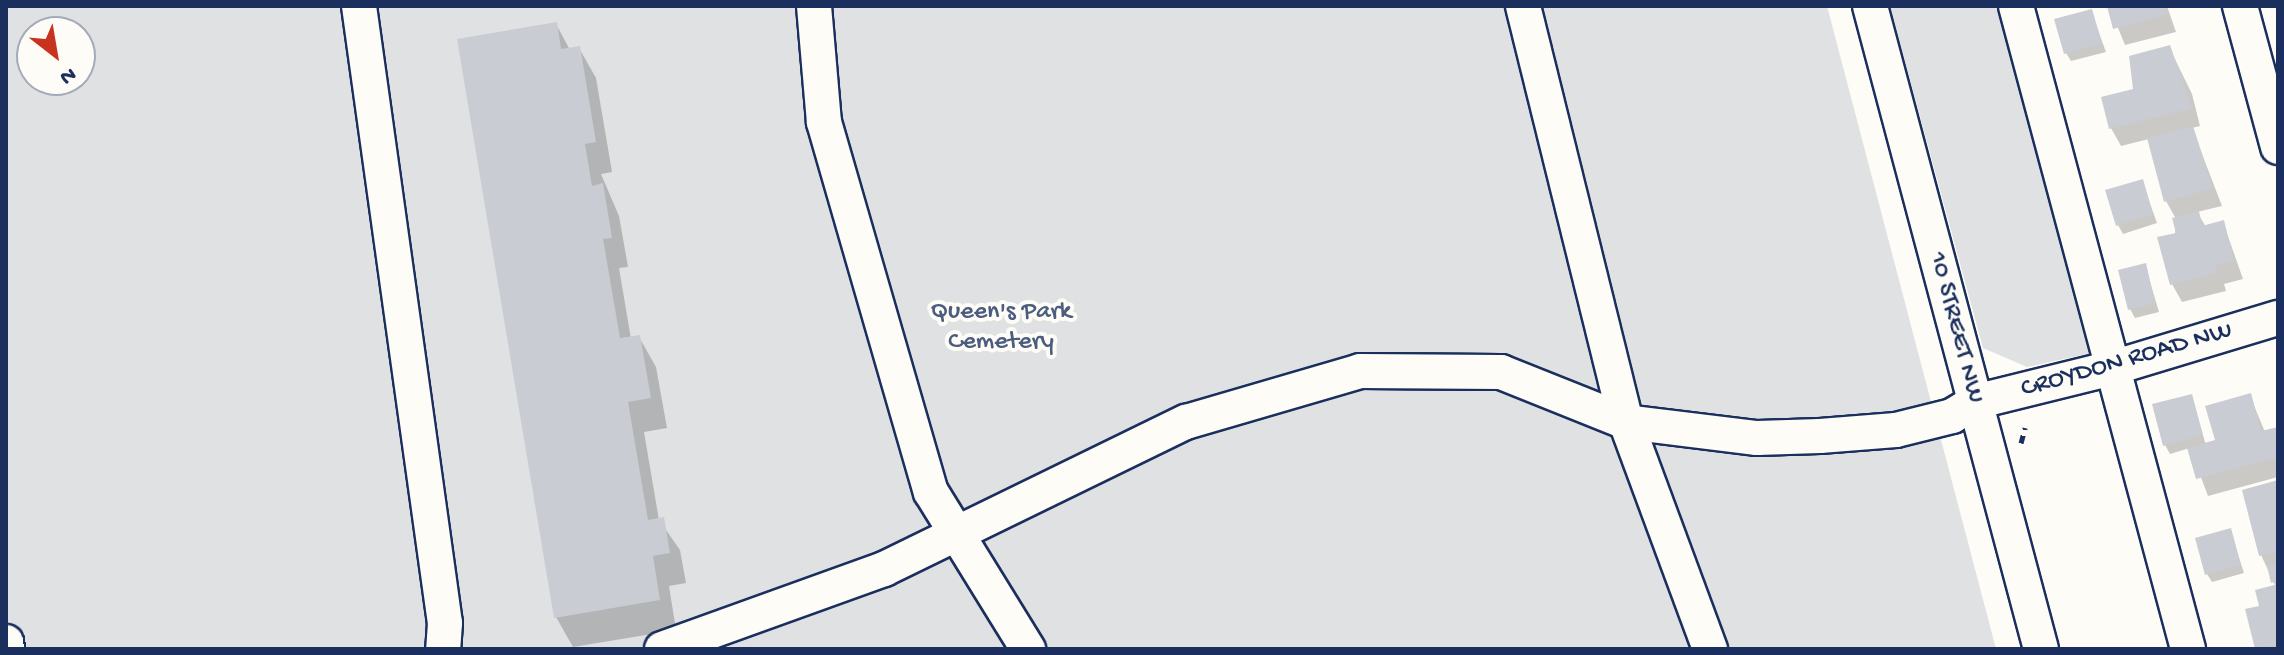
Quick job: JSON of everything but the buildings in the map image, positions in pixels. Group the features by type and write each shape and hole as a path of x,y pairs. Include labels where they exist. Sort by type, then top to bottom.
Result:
{"street":[{"path":"359,6 445,623 443,649"},
{"path":"814,6 824,122 931,492 1028,649"},
{"path":"1523,6 1626,422 1710,649"},
{"name":"10 STREET NW","path":"1870,6 2041,649"},
{"path":"2016,6 2188,649"},
{"path":"2240,6 2278,147"},
{"name":"CROYDON ROAD NW","path":"662,649 884,569 1186,422 1360,371 1501,372 1626,422 1757,438 1820,436 1902,429 1952,416 1975,402 2112,368 2278,318"},
{"path":"6,642 7,649"}],"green space":[{"name":"Queen's Park Cemetery","path":"6,6 1827,6 1996,649 6,649"},
{"path":"1890,6 1997,6 2091,353 2027,367 1983,348"}]}
